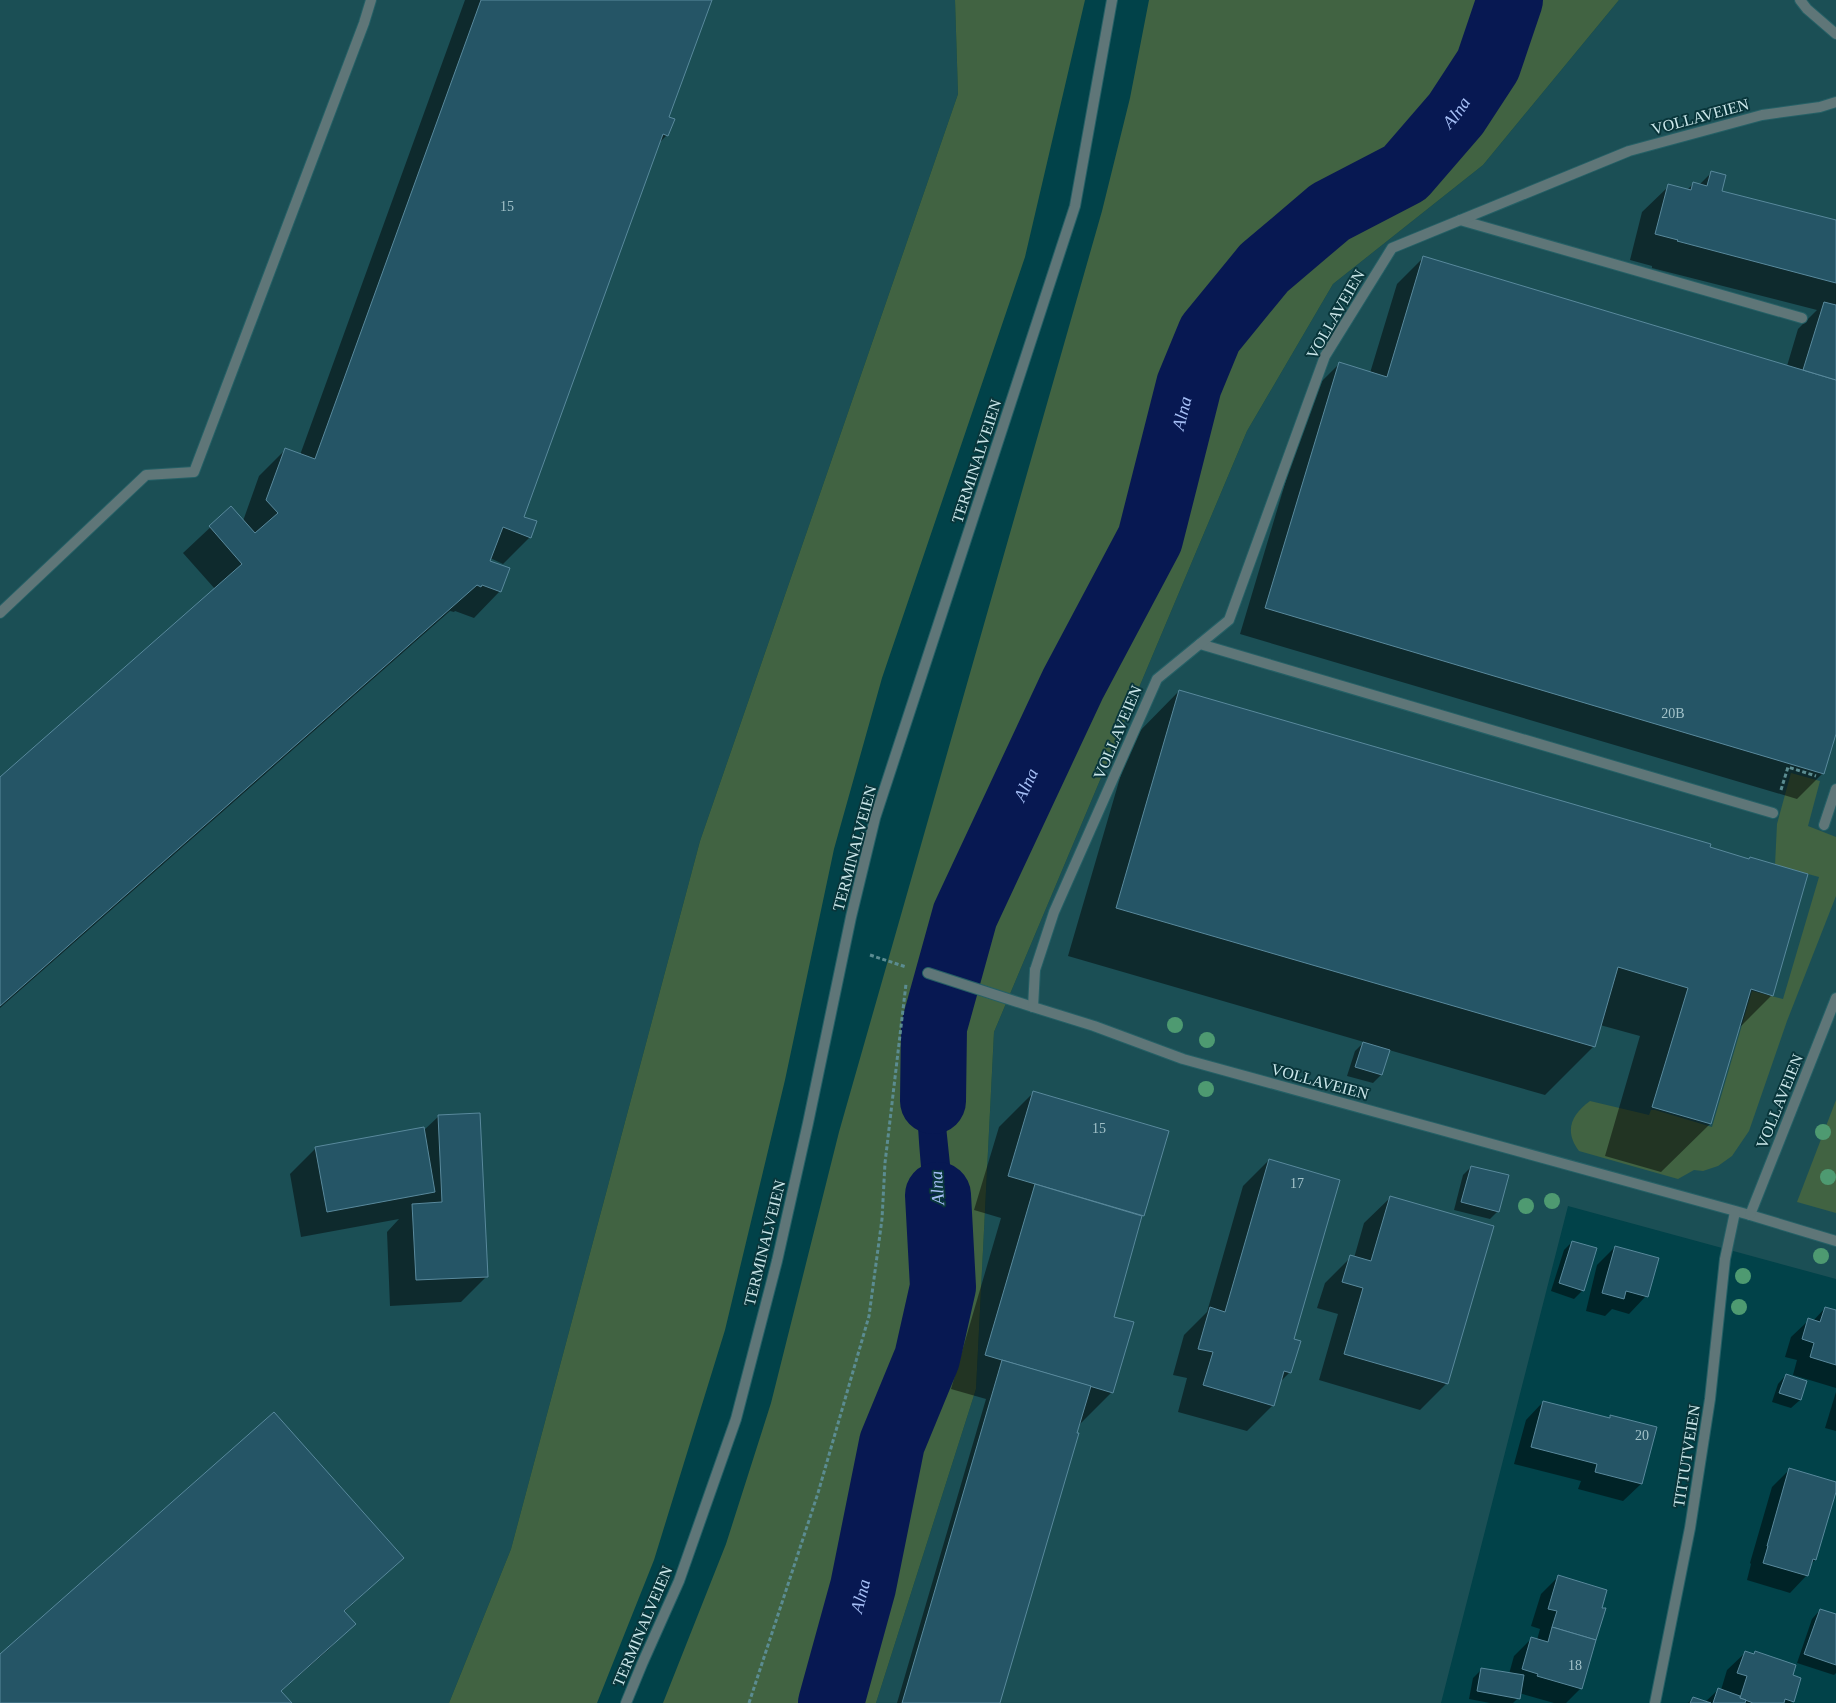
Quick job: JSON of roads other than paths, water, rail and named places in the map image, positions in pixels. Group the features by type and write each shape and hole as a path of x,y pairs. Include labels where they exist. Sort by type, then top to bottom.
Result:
{"street":[{"path":"0,613 146,475 194,472 364,23 371,0"},
{"name":"TERMINALVEIEN","path":"626,1703 678,1581 736,1419 779,1252 847,935 875,818 1075,206 1112,0"},
{"path":"1800,0 1807,9 1836,34"},
{"name":"VOLLAVEIEN","path":"1836,102 1820,107 1762,115 1629,151 1392,248 1325,356 1229,620 1157,679 1054,912 1036,970 1033,1007 1094,1026 1183,1059 1750,1215 1836,1242"},
{"path":"1460,220 1802,318"},
{"path":"1200,644 1773,812"},
{"path":"1824,825 1836,789"},
{"path":"928,973 1033,1007"},
{"name":"VOLLAVEIEN","path":"1750,1215 1836,998"},
{"name":"TITTUTVEIEN","path":"1655,1703 1690,1528 1710,1399 1725,1259 1735,1212"}],"water":[{"name":"Alna","path":"923,1008 955,1015 950,1037 946,1126 951,1174 958,1209 961,1243 961,1288 929,1284 928,1245 918,1127 920,1037"}],"waterway":[{"name":"Alna","path":"933,1101 934,1027 965,915 1073,684 1150,539 1189,385 1210,334 1264,268 1330,212 1405,173 1456,114 1488,65 1510,0"},
{"name":"Alna","path":"831,1703 863,1587 892,1443 927,1358 943,1287 938,1195"}]}
